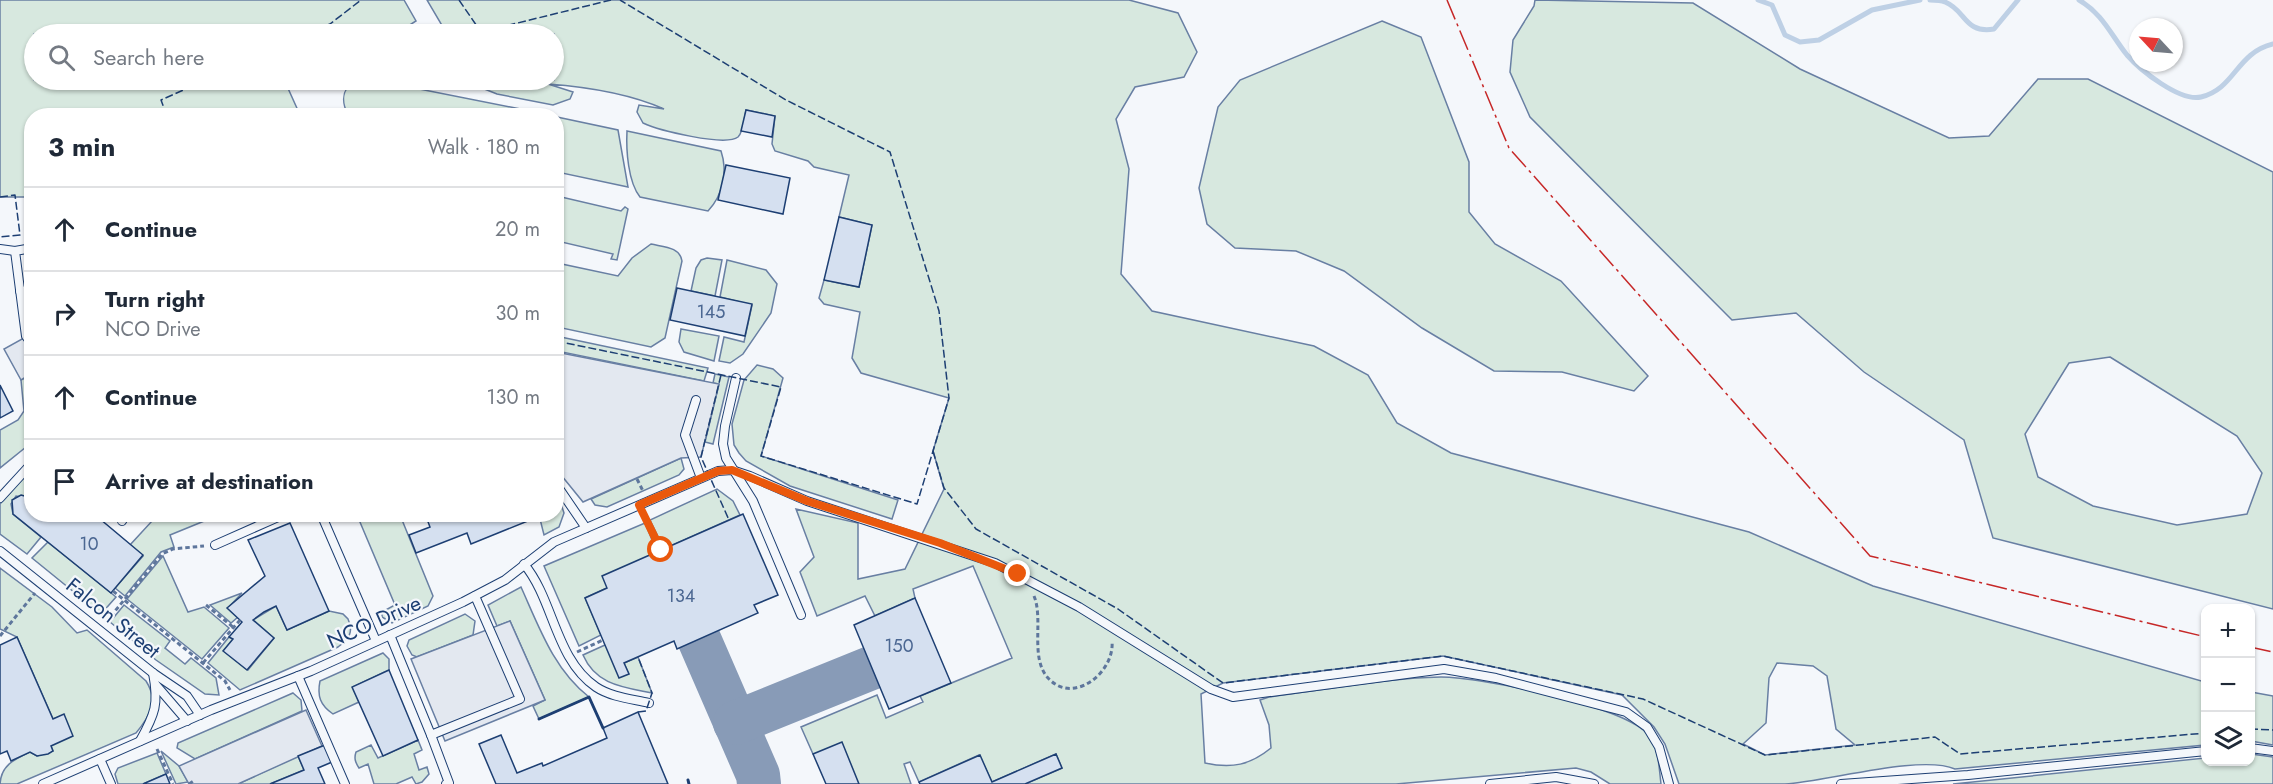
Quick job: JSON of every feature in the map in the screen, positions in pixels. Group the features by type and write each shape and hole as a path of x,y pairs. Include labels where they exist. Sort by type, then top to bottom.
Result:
{"lane":[{"path":"0,249 24,249"},
{"path":"15,251 24,321"},
{"path":"20,291 24,291"},
{"path":"736,378 723,444 732,470 753,501 801,615"},
{"path":"696,400 685,435 705,476"},
{"path":"732,470 807,501 940,543 1018,574 1105,623 1200,683 1233,697 1444,669 1496,678 1626,712 1647,727 1659,747 1669,784"},
{"name":"NCO Drive","path":"43,784 390,635 505,580 554,542 705,476 732,470"},
{"path":"0,498 24,472"},
{"path":"564,496 586,528"},
{"path":"215,545 267,522"},
{"path":"324,522 376,641"},
{"name":"Falcon Street","path":"0,551 153,673 186,696 200,715"},
{"path":"524,564 539,588 569,655 583,676 597,688 617,696 649,703"},
{"path":"431,735 520,699 474,596"},
{"path":"390,635 431,735 449,783 446,784"},
{"path":"140,741 153,717 158,699 153,673"},
{"path":"298,676 345,784"},
{"path":"155,684 187,721"},
{"path":"2255,749 2273,752"},
{"path":"1840,784 1968,775 2201,751"},
{"path":"100,759 111,784"},
{"path":"1490,784 1556,777 1593,784"}],"path":[{"path":"639,505 661,550"},
{"path":"100,630 162,554 173,549 215,545"},
{"path":"1018,574 1036,601 1041,664 1048,678 1059,685 1074,687 1092,682 1106,670 1113,648 1112,637 1105,623"},
{"path":"0,636 42,584"},
{"path":"113,591 225,681 236,701"},
{"path":"206,605 233,627"},
{"path":"203,663 240,620"},
{"path":"569,655 603,640"},
{"path":"157,749 173,784"},
{"path":"189,784 195,780"}],"shaded area":[{"path":"0,0 404,0 416,21 411,24 24,24 24,90 289,90 297,108 24,108 24,197 0,197"},
{"path":"427,0 1129,0 1178,13 1197,52 1184,77 1135,87 1116,119 1129,169 1121,274 1152,311 1314,346 1368,375 1397,423 1451,453 1749,532 1873,586 2201,681 2201,745 1955,769 1939,765 1897,767 1785,784 1679,784 1665,744 1654,727 1622,695 1443,656 1223,683 1201,694 1205,763 1224,766 1240,764 1256,758 1271,748 1269,725 1260,700 1377,682 1441,677 1487,682 1551,695 1613,714 1636,725 1649,736 1655,747 1661,784 1610,784 1591,772 1576,768 1396,784 1025,784 1062,768 1056,754 992,782 979,755 919,782 910,762 904,764 911,784 859,784 813,754 801,727 877,695 886,718 923,702 920,696 1012,658 973,566 913,589 915,598 875,616 865,596 817,616 800,572 814,557 796,509 858,523 858,579 905,569 944,489 933,451 949,398 861,373 852,358 860,312 824,304 819,298 824,280 859,287 872,225 839,217 849,175 814,167 808,161 775,151 772,144 775,116 746,110 743,128 738,137 731,140 706,139 662,130 643,123 637,112 639,105 664,109 608,92 564,86 564,24 441,24","holes":["1777,663 1813,666 1827,676 1836,729 1855,745 1765,755 1743,744 1766,723 1769,678"]},
{"path":"1535,0 1693,3 1800,69 1949,138 1989,136 2038,79 2088,79 2273,172 2273,609 1993,538 1964,440 1864,372 1796,313 1732,320 1530,117 1510,72 1513,40 1534,6","holes":["2110,357 2237,436 2262,473 2247,514 2177,525 2093,506 2038,477 2025,434 2069,363"]},
{"path":"1382,21 1421,37 1469,162 1469,212 1495,244 1561,281 1648,376 1634,391 1562,372 1494,371 1422,328 1344,271 1296,251 1235,248 1207,224 1199,188 1218,107 1240,80"},
{"path":"564,89 573,92 570,99 553,105 487,90"},
{"path":"425,90 516,108 345,108 345,91"},
{"path":"564,118 618,130 628,187 564,173"},
{"path":"627,131 721,151 724,167 723,183 721,191 708,211 640,197 630,175"},
{"path":"564,198 621,211 625,207 628,209 617,260 611,259 613,254 564,243"},
{"path":"651,244 675,250 681,256 682,261 665,338 651,347 564,328 564,264 618,276 632,258"},
{"path":"707,258 722,260 715,296 691,291 696,268 701,260"},
{"path":"727,260 766,270 777,284 771,313 743,354 730,363 719,361 724,337 744,342 752,305 720,297"},
{"path":"681,329 719,336 714,361 684,352 679,342"},
{"path":"24,338 24,378 21,380 4,349"},
{"path":"564,338 708,368 704,381 564,352"},
{"path":"564,354 719,384 701,457 681,458 583,502 564,479"},
{"path":"757,365 773,369 783,378 761,456 898,500 892,519 790,486 746,461 734,445 732,424 744,380"},
{"path":"715,374 729,377 713,444 705,442 719,384 713,383"},
{"path":"24,378 24,411 21,380"},
{"path":"24,411 24,449 0,468 0,430 18,420"},
{"path":"681,458 684,469 679,475 607,507 595,505 591,499"},
{"path":"24,478 24,497 16,496 11,504 13,514 41,537 27,554 0,534 0,504"},
{"path":"717,489 733,501 740,515 664,549 650,520"},
{"path":"151,522 202,522 170,535 174,547 161,552 125,596 115,588 143,556 130,545"},
{"path":"360,522 403,522 433,596 428,606 392,623 382,617 382,612 395,605"},
{"path":"541,522 561,522 559,527 544,535"},
{"path":"645,523 657,552 607,588 585,598 601,635 579,646 544,566"},
{"path":"48,542 116,597 101,614 32,558"},
{"path":"163,556 188,612 204,607 229,628 202,659 127,599"},
{"path":"0,568 52,607 77,633 87,630 146,681 152,695 149,714 136,733 17,784 0,784 6,767 30,752 37,756 53,751 51,746 64,715 53,719 17,637 0,629"},
{"path":"521,587 557,661 566,674 589,697 539,719 533,706 545,700 510,621 497,626 488,605"},
{"path":"242,593 228,608 238,617 231,623 210,605"},
{"path":"124,605 170,641 165,648 185,664 191,658 216,678 219,695 205,694 156,660 110,622"},
{"path":"276,606 287,630 329,611 343,614 348,619 351,628 349,635 338,647 240,690 208,663 229,637 233,639 224,651 248,670 274,638 253,620"},
{"path":"465,614 475,621 473,635 417,657 412,655 407,646 409,640"},
{"path":"510,621 545,700 445,741 411,659"},
{"path":"605,645 629,674 624,663 638,657 652,693 612,683 595,673 583,655"},
{"path":"383,653 389,659 389,670 353,687 359,702 333,714 322,704 319,696 320,681"},
{"path":"293,693 301,700 302,711 195,759 177,748 178,743"},
{"path":"2255,693 2273,696 2273,745 2255,742"},
{"path":"306,710 322,746 238,784 189,784 179,766"},
{"path":"418,740 422,750 414,754 419,770 427,767 429,774 422,782 416,784 412,777 396,784 374,784 368,764 359,768 356,762 356,752 371,745 378,758"},
{"path":"161,751 179,766 188,782 176,784"},
{"path":"157,753 166,774 143,784 118,784 115,774 118,768"},
{"path":"2255,755 2273,757 2273,784 1953,784 2201,758 2201,766 2255,766"},
{"path":"298,756 304,770 270,784 238,784"}],"building":[{"path":"746,110 775,116 772,137 741,131"},
{"path":"726,165 790,178 783,214 718,200"},
{"path":"839,217 872,225 859,287 824,280"},
{"path":"677,288 752,304 745,336 670,320"},
{"path":"0,385 13,411 0,418"},
{"path":"24,496 24,522 104,522 143,555 111,593 13,514 12,500"},
{"path":"743,514 778,595 754,605 758,613 677,649 674,641 624,663 629,674 619,678 585,598 607,588 602,576"},
{"path":"428,522 525,522 471,544 467,533 416,553 409,535 430,527"},
{"path":"290,523 329,611 287,630 276,606 264,612 253,620 274,638 247,670 223,651 233,639 229,637 242,622 227,608 265,576 248,540"},
{"path":"915,598 951,683 889,709 854,625"},
{"path":"17,637 53,719 64,714 73,736 51,746 53,751 48,754 37,756 30,752 11,761 7,751 0,754 0,645"},
{"path":"389,670 418,740 383,756 352,687"},
{"path":"638,712 668,784 496,784 479,744 501,735 517,773 542,763 543,766 607,738 603,728"},
{"path":"842,742 859,784 826,784 813,754"},
{"path":"325,745 332,762 318,768 325,784 270,784 304,770 298,756"},
{"path":"1056,754 1062,768 1025,784 920,784 919,782 980,755 992,782"},
{"path":"166,774 170,784 143,784"}],"waterway":[{"path":"1758,0 1772,5 1785,35 1800,42 1819,40 1872,10 1920,0"},
{"path":"1930,0 1942,1 1952,6 1971,25 1984,30 1994,29 2018,0"},
{"path":"2079,0 2101,18 2127,55 2141,69 2161,84 2182,95 2201,97 2212,93 2221,87 2251,55 2273,44"}],"taxiway":[{"path":"699,639 758,775 759,784"},
{"path":"735,723 871,668"}],"fence":[{"path":"330,24 361,0"},
{"path":"459,0 476,24"},
{"path":"514,24 611,0"},
{"path":"564,343 781,387 761,456 917,504 949,398 939,311 890,152 786,100 620,0"},
{"path":"164,108 161,100 184,90"},
{"path":"0,197 15,195 20,235 0,237"},
{"path":"721,375 701,457 729,520"},
{"path":"933,451 944,488 976,529 1118,609 1223,683 1443,656 1643,699 1765,755 1935,737 1960,754 2201,733"},
{"path":"638,657 652,693 646,711 638,712"},
{"path":"2255,729 2273,730"}],"wall":[{"path":"539,719 589,697 603,728"},
{"path":"688,780 689,784"}],"power":[{"path":"1447,0 1509,148 1870,556 2201,636"},
{"path":"2255,648 2273,652"}],"route":[{"path":"661,550 639,505 718,471 732,470 807,501 940,543 1018,574"}]}
